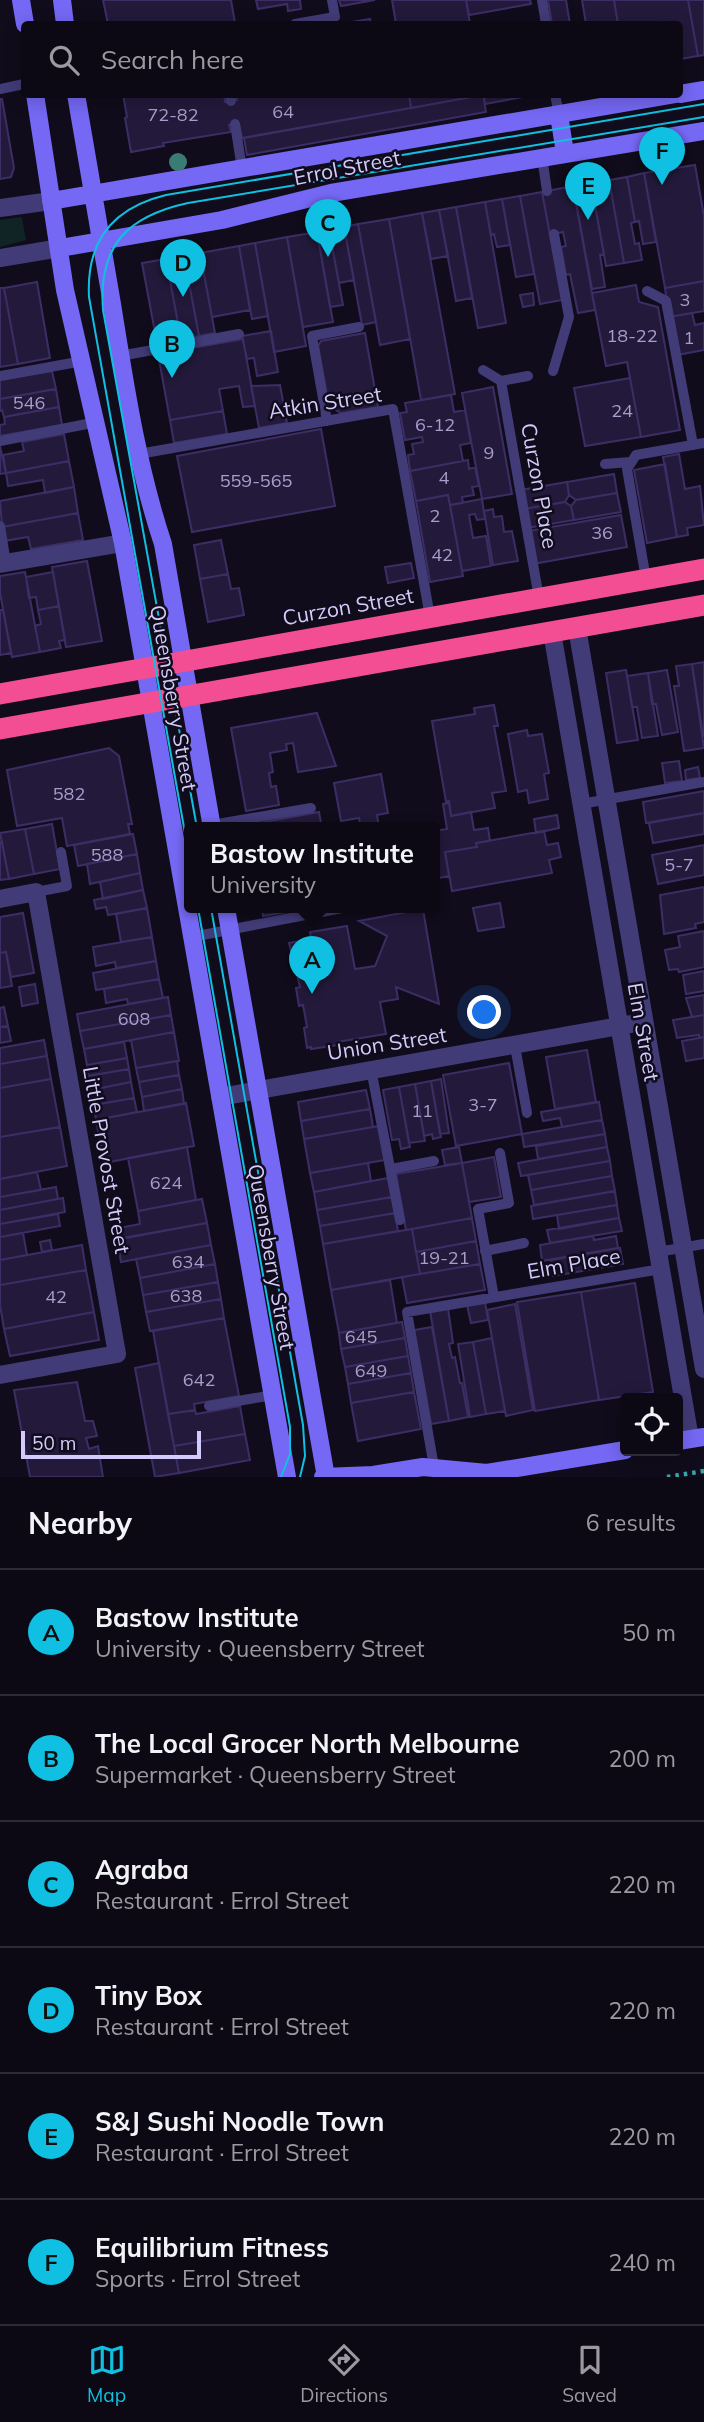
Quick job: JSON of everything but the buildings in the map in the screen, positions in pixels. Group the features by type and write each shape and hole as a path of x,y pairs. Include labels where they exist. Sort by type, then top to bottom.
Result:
{"highway":[{"name":"Curzon Street","path":"0,694 704,569"},
{"path":"646,579 653,615"},
{"path":"571,592 577,628"},
{"path":"542,597 552,632"},
{"path":"0,729 704,605"},
{"path":"341,633 346,669"}],"street":[{"path":"23,0 24,21"},
{"path":"62,0 65,21"},
{"name":"Errol Street","path":"683,93 704,90"},
{"name":"Queensberry Street","path":"36,98 65,290 123,543 184,892"},
{"name":"Queensberry Street","path":"77,98 120,356 139,454 163,544 211,822"},
{"name":"Errol Street","path":"0,208 655,98"},
{"path":"559,115 565,153"},
{"name":"Errol Street","path":"0,258 222,220 331,193 704,131"},
{"path":"3,564 123,543"},
{"name":"Elm Street","path":"577,628 704,1369"},
{"name":"Elm Street","path":"552,632 690,1439"},
{"path":"0,899 36,892"},
{"name":"Little Provost Street","path":"0,1374 117,1354 36,892"},
{"name":"Queensberry Street","path":"188,913 287,1477"},
{"name":"Queensberry Street","path":"227,913 325,1477"},
{"name":"Union Street","path":"220,1097 645,1022"},
{"path":"325,1477 373,1475 409,1468 434,1467 483,1475 620,1451"}],"lane":[{"path":"312,21 335,17 332,0"},
{"path":"542,0 546,21"},
{"path":"0,89 21,85"},
{"path":"556,98 559,115"},
{"path":"235,124 242,169"},
{"path":"542,157 547,191"},
{"path":"553,371 569,317 554,234"},
{"path":"647,290 666,301 693,445"},
{"path":"327,421 312,336 359,327"},
{"path":"120,356 239,334"},
{"path":"0,376 83,361"},
{"path":"483,370 501,381 528,376"},
{"name":"Curzon Place","path":"501,381 542,597"},
{"name":"Atkin Street","path":"139,454 393,409 430,617"},
{"path":"0,441 97,422"},
{"path":"646,579 626,469 636,455 704,443"},
{"path":"604,464 630,461"},
{"path":"0,526 3,564"},
{"path":"581,804 704,782"},
{"path":"234,822 311,808"},
{"path":"36,892 66,886 61,852"},
{"path":"192,937 315,913"},
{"path":"515,1046 527,1113"},
{"path":"371,1069 400,1220"},
{"path":"494,1297 478,1209 509,1203 500,1153"},
{"path":"391,1169 434,1161"},
{"path":"485,1251 523,1243"},
{"name":"Elm Place","path":"434,1467 407,1312 494,1297 659,1260 683,1247 704,1244"},
{"path":"209,1406 272,1395"}],"path":[{"path":"667,1477 704,1471"}],"green space":[{"path":"20,217 26,240 0,247 0,220"}],"tram line":[{"path":"184,827 89,297 92,259 106,230 117,218 131,209 166,195 704,104"},
{"path":"196,822 103,310 106,268 121,237 133,225 149,216 188,203 704,117"},
{"path":"199,913 290,1427 290,1454 281,1477"},
{"path":"212,913 303,1425 305,1456 300,1477"}],"place":[{"name":"Equilibrium Fitness","path":"662,185"},
{"name":"S&J Sushi Noodle Town","path":"588,220"},
{"name":"Agraba","path":"328,257"},
{"name":"Tiny Box","path":"183,297"},
{"name":"The Local Grocer North Melbourne","path":"172,378"},
{"name":"Bastow Institute","path":"312,994"}]}
